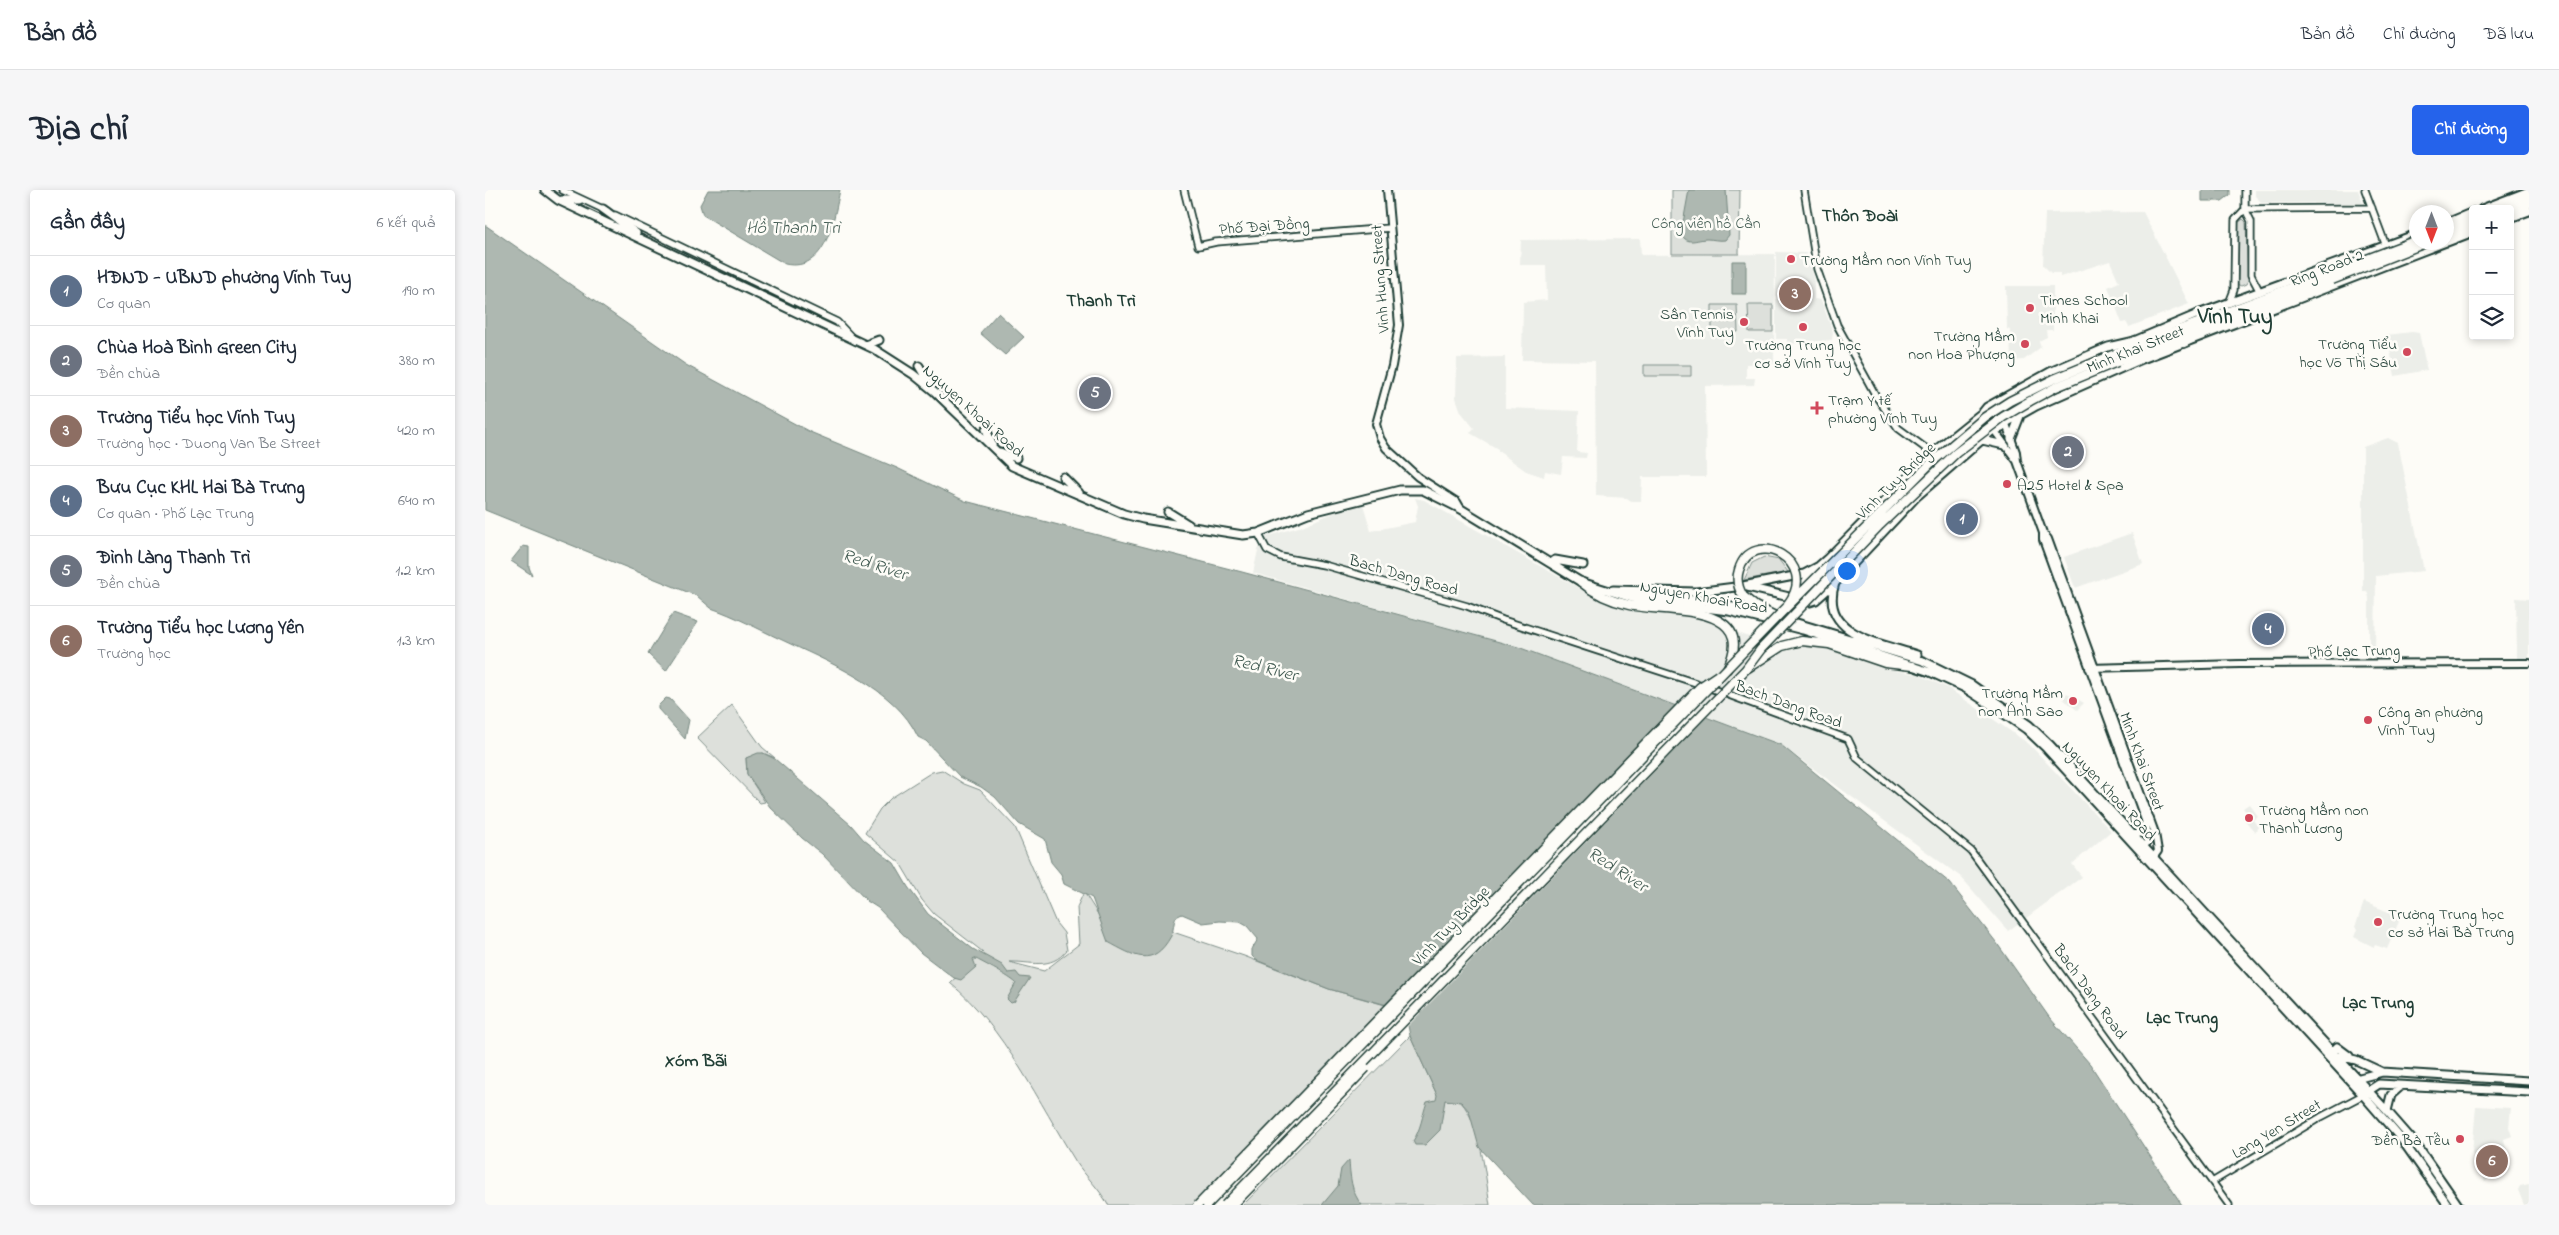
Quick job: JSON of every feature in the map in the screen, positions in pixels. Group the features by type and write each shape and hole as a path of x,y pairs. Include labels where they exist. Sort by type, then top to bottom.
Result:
{"highway":[{"path":"2511,205 2529,198"},
{"path":"2514,210 2529,204"},
{"path":"2454,226 2469,221"},
{"path":"2454,232 2469,227"},
{"name":"Ring Road 2","path":"2230,315 2409,243"},
{"name":"Ring Road 2","path":"2331,276 2409,249"},
{"path":"2197,314 2230,315"},
{"path":"2184,343 2230,315"},
{"path":"2116,358 2230,315"},
{"path":"2116,358 2134,340"},
{"path":"2116,358 2142,359"},
{"name":"Vinh Tuy Bridge","path":"1207,1205 1778,616 1931,463 1979,422 2032,390 2116,358"},
{"name":"Vinh Tuy Bridge","path":"1225,1205 1746,669 1761,649 1880,525 1956,453 2003,417 2056,387 2116,358"},
{"path":"1757,551 1773,551 1786,557 1795,569 1796,586 1791,600 1778,616 1755,606 1743,596 1739,589 1738,575 1746,558 1757,551"},
{"path":"1581,582 1602,596 1629,605 1700,613 1718,619 1730,632 1732,640 1731,658 1726,671"},
{"path":"1746,669 1782,646 1802,641 1829,644 1885,663 1912,666"},
{"name":"Vinh Tuy Bridge","path":"1233,1205 1738,684 1746,669"},
{"name":"Vinh Tuy Bridge","path":"1198,1205 1700,687 1726,671"}],"main road":[{"name":"Nguyen Khoai Road","path":"545,190 559,200 866,345 899,364 934,391 1012,466 1143,519 1243,535 1259,534 1308,513 1400,490 1423,490 1461,509 1581,582 1637,600 1729,611 1835,639 1912,666 1965,688 2026,728 2143,850 2355,1081"},
{"name":"Vinh Hung Street","path":"1387,190 1399,325 1376,424 1379,438 1386,448 1418,476 1457,502 1461,509"},
{"path":"2493,205 2529,191"},
{"path":"559,200 579,200"},
{"path":"603,209 649,242"},
{"path":"2514,217 2529,211"},
{"path":"2454,220 2469,214"},
{"name":"Minh Khai Street","path":"2454,239 2469,233"},
{"name":"Minh Khai Street","path":"1995,405 2059,368 2108,347 2134,340 2197,314 2409,237"},
{"path":"2386,246 2392,263"},
{"name":"Minh Khai Street","path":"2143,850 2148,834 2146,822 2048,538 2043,534 2017,461 2006,424 2088,381 2425,250"},
{"path":"2361,255 2368,272"},
{"path":"866,345 879,340"},
{"path":"919,366 934,391"},
{"path":"1743,586 1798,599 1812,602 1835,583 1945,471 1994,430 2006,424 2008,418 2005,410 1995,405 1988,407 1932,453 1819,566 1799,589 1798,599"},
{"path":"1983,412 1984,423 1994,430"},
{"path":"2011,439 2021,415"},
{"path":"985,428 995,449 1016,458"},
{"name":"Minh Khai Street","path":"1994,430 2017,461"},
{"path":"1982,440 2004,445"},
{"path":"1063,477 1083,496"},
{"path":"1891,492 1892,499 1897,504 1902,508 1908,507"},
{"path":"1878,506 1884,506 1895,520"},
{"path":"1168,512 1192,526"},
{"path":"1551,563 1555,560 1583,565"},
{"path":"1613,592 1630,589 1690,592 1743,586 1804,574 1819,566"},
{"path":"1835,583 1832,605 1839,623 1852,632 1920,657 1923,662"},
{"name":"Nguyen Khoai Road","path":"1613,592 1706,601 1778,616 1923,662 1972,685 2029,724 2134,835 2143,850"},
{"name":"Phố Lạc Trung","path":"2092,667 2529,663"},
{"name":"Minh Khai Street","path":"2092,667 2155,833 2158,850 2152,860"},
{"path":"2134,835 2140,832 2146,822"},
{"name":"Nguyen Khoai Road","path":"2152,860 2205,910 2336,1051 2361,1094 2407,1147 2448,1205"},
{"path":"2336,1051 2383,1072"},
{"path":"2355,1081 2383,1072 2529,1081"},
{"path":"2459,1076 2459,1089"},
{"path":"2361,1094 2379,1084 2529,1092"},
{"path":"2387,1110 2391,1095 2401,1085"},
{"name":"Nguyen Khoai Road","path":"2361,1094 2387,1110 2420,1150 2458,1205"}],"street":[{"name":"Nguyen Khoai Road","path":"562,190 579,200 603,209 837,322 855,341"},
{"name":"Phố Đại Đồng","path":"1184,190 1198,246 1217,242 1390,228"},
{"path":"1804,190 1817,269 1837,325 1876,396 1898,428 1932,453"},
{"path":"2245,190 2245,209 2251,221 2251,274 2260,292"},
{"path":"2365,190 2386,246"},
{"path":"2229,303 2235,290 2235,220 2245,209 2372,208"},
{"path":"1259,534 1267,550 1281,557 1324,565 1467,606 1503,620 1699,684 1848,739 1857,758 1971,851 2229,1205"},
{"name":"Lang Yen Street","path":"2212,1182 2361,1094"}],"shaded area":[{"path":"2255,190 2358,190 2363,203 2262,203 2255,196"},
{"path":"2143,212 2189,304 2129,327 2126,322 2122,323 2108,287 2119,282 2110,261 2060,277 2060,273 2051,273 2043,265 2045,213"},
{"path":"1640,239 1641,255 1775,254 1774,364 1746,364 1746,378 1755,378 1754,385 1705,386 1706,477 1642,477 1641,501 1631,501 1627,498 1596,496 1595,361 1522,360 1523,302 1547,300 1546,265 1520,265 1521,240"},
{"path":"1776,252 1806,253 1814,277 1814,299 1821,300 1833,332 1832,340 1787,344 1787,339 1776,339"},
{"name":"Times School Minh Khai","path":"2006,286 2053,286 2053,330 2046,330 2047,337 2039,341 2041,347 2024,360 2011,361 2010,330 2007,329"},
{"name":"Trường Tiểu học Võ Thị Sáu","path":"2419,333 2427,370 2395,376 2387,335"},
{"path":"1505,357 1505,408 1579,411 1577,452 1587,453 1586,458 1563,457 1561,474 1545,471 1544,477 1526,471 1498,451 1498,449 1470,433 1474,428 1461,412 1456,398 1457,358"},
{"path":"2388,438 2398,443 2424,571 2376,576 2375,657 2369,658 2369,598 2367,591 2363,591 2363,447"},
{"path":"1415,498 1424,500 1605,603 1630,610 1699,618 1783,650 1807,645 1828,647 1897,671 1917,674 1948,688 2029,744 2111,831 2072,864 2082,877 2008,931 1961,877 1781,745 1518,647 1253,573 1258,550 1265,537 1302,526 1362,501 1371,531 1415,522 1418,506"},
{"path":"2132,533 2143,564 2075,588 2064,557"},
{"path":"2516,598 2529,599 2529,659 2517,659"},
{"name":"Trường Mầm non Ánh Sao","path":"2067,693 2084,703 2077,710 2063,699"},
{"name":"Trường Mầm non Thanh Lương","path":"2249,804 2258,816 2253,820 2258,827 2255,832 2242,817 2247,813 2243,808"},
{"name":"Trường Trung học cơ sở Hai Bà Trưng","path":"2364,902 2401,917 2387,949 2375,945 2374,947 2354,937 2357,929 2355,927"},
{"path":"2476,1106 2511,1108 2509,1127 2512,1136 2504,1139 2510,1169 2485,1181 2472,1153"},
{"path":"2529,1184 2529,1205 2524,1205 2518,1190 2520,1186"}],"green space":[{"name":"Công viên hồ Cần","path":"1672,190 1740,190 1739,254 1672,254"},
{"path":"2243,219 2246,222 2248,280 2246,284 2241,286 2237,284 2238,223"},
{"path":"1712,305 1737,305 1738,332 1712,333"},
{"path":"1748,305 1773,305 1773,332 1749,332"},
{"path":"1644,365 1691,365 1691,376 1644,376"},
{"path":"1764,557 1779,560 1788,572 1744,580 1752,563"},
{"path":"732,705 762,747 775,758 763,753 746,758 747,774 765,802 760,803 697,738"},
{"path":"942,770 964,784 980,790 1015,827 1056,923 1064,933 1067,950 1054,961 1040,964 1009,962 1044,971 1079,944 1077,907 1084,892 1101,919 1128,933 1173,932 1244,956 1329,989 1385,1005 1192,1205 1108,1205 1076,1162 1004,1043 969,1001 950,983 983,952 934,914 922,900 900,863 865,833 880,809 891,798 932,772"},
{"path":"1410,1036 1437,1095 1445,1100 1461,1102 1468,1112 1478,1137 1490,1205 1243,1205"}],"water":[{"name":"Hồ Thanh Trì","path":"708,190 840,190 835,215 826,241 819,252 810,260 799,265 785,264 703,215 700,205"},
{"path":"1689,190 1726,190 1729,235 1725,240 1689,241 1681,234"},
{"path":"2202,190 2230,190 2230,195 2222,201 2202,201"},
{"name":"Red River","path":"485,225 686,365 810,432 897,468 965,501 1242,572 1518,647 1781,745 1950,883 1996,942 2049,1017 2090,1064 2182,1205 1533,1205 1479,1147 1469,1111 1461,1102 1445,1100 1440,1130 1425,1145 1415,1145 1413,1141 1420,1127 1427,1102 1436,1100 1437,1095 1410,1036 1405,1010 1329,989 1256,960 1252,956 1252,949 1258,939 1247,926 1240,922 1220,921 1203,923 1182,914 1176,917 1171,936 1157,953 1143,957 1126,952 1108,942 1092,898 1064,884 1061,874 1051,862 1045,839 1019,824 995,797 981,787 960,777 926,741 918,737 908,720 894,704 877,690 818,657 711,608 697,596 485,510"},
{"path":"1732,261 1746,261 1746,294 1732,294"},
{"path":"998,313 1024,337 1005,355 980,333"},
{"path":"523,546 529,547 529,567 532,575 511,561"},
{"path":"673,613 698,622 666,671 648,654"},
{"path":"666,698 670,699 689,720 685,739 658,709 658,706"},
{"path":"763,753 775,759 851,825 864,840 894,863 908,887 928,914 973,949 1002,965 1008,973 1016,972 1020,977 1030,978 1014,1002 1011,1003 1007,999 1016,983 978,960 973,959 976,967 961,980 954,978 921,953 878,908 867,901 822,854 802,838 770,807 747,774 746,758"},
{"path":"1349,1160 1353,1189 1362,1205 1322,1205 1338,1186 1341,1169"}],"pier":[{"path":"1681,705 1709,715 1406,1028 1403,1012 1388,1008"}],"place":[{"name":"Trường Mầm non Vĩnh Tuy","path":"1791,259"},
{"name":"Trường Tiểu học Vĩnh Tuy","path":"1795,294"},
{"name":"Times School Minh Khai","path":"2030,308"},
{"name":"Sân Tennis Vĩnh Tuy","path":"1744,322"},
{"name":"Trường Trung học cơ sở Vĩnh Tuy","path":"1803,327"},
{"name":"Trường Mầm non Hoa Phượng","path":"2025,344"},
{"name":"Trường Tiểu học Võ Thị Sáu","path":"2407,352"},
{"name":"Đình Làng Thanh Trì","path":"1095,393"},
{"name":"Trạm Y tế phường Vĩnh Tuy","path":"1817,408"},
{"name":"Chùa Hoà Bình Green City","path":"2068,452"},
{"name":"A25 Hotel & Spa","path":"2007,484"},
{"name":"HĐND - UBND phường Vĩnh Tuy","path":"1962,519"},
{"name":"Bưu Cục KHL Hai Bà Trưng","path":"2268,629"},
{"name":"Trường Mầm non Ánh Sao","path":"2073,701"},
{"name":"Công an phường Vĩnh Tuy","path":"2368,720"},
{"name":"Trường Mầm non Thanh Lương","path":"2249,818"},
{"name":"Trường Trung học cơ sở Hai Bà Trưng","path":"2378,922"},
{"name":"Đền Bà Tễu","path":"2460,1139"},
{"name":"Trường Tiểu học Lương Yên","path":"2492,1161"}],"district":[{"name":"Thôn Đoài","path":"1860,215"},
{"name":"Thanh Trì","path":"1101,300"},
{"name":"Vĩnh Tuy","path":"2235,316"},
{"name":"Lạc Trung","path":"2378,1002"},
{"name":"Lạc Trung","path":"2182,1017"},
{"name":"Xóm Bãi","path":"696,1060"}]}
